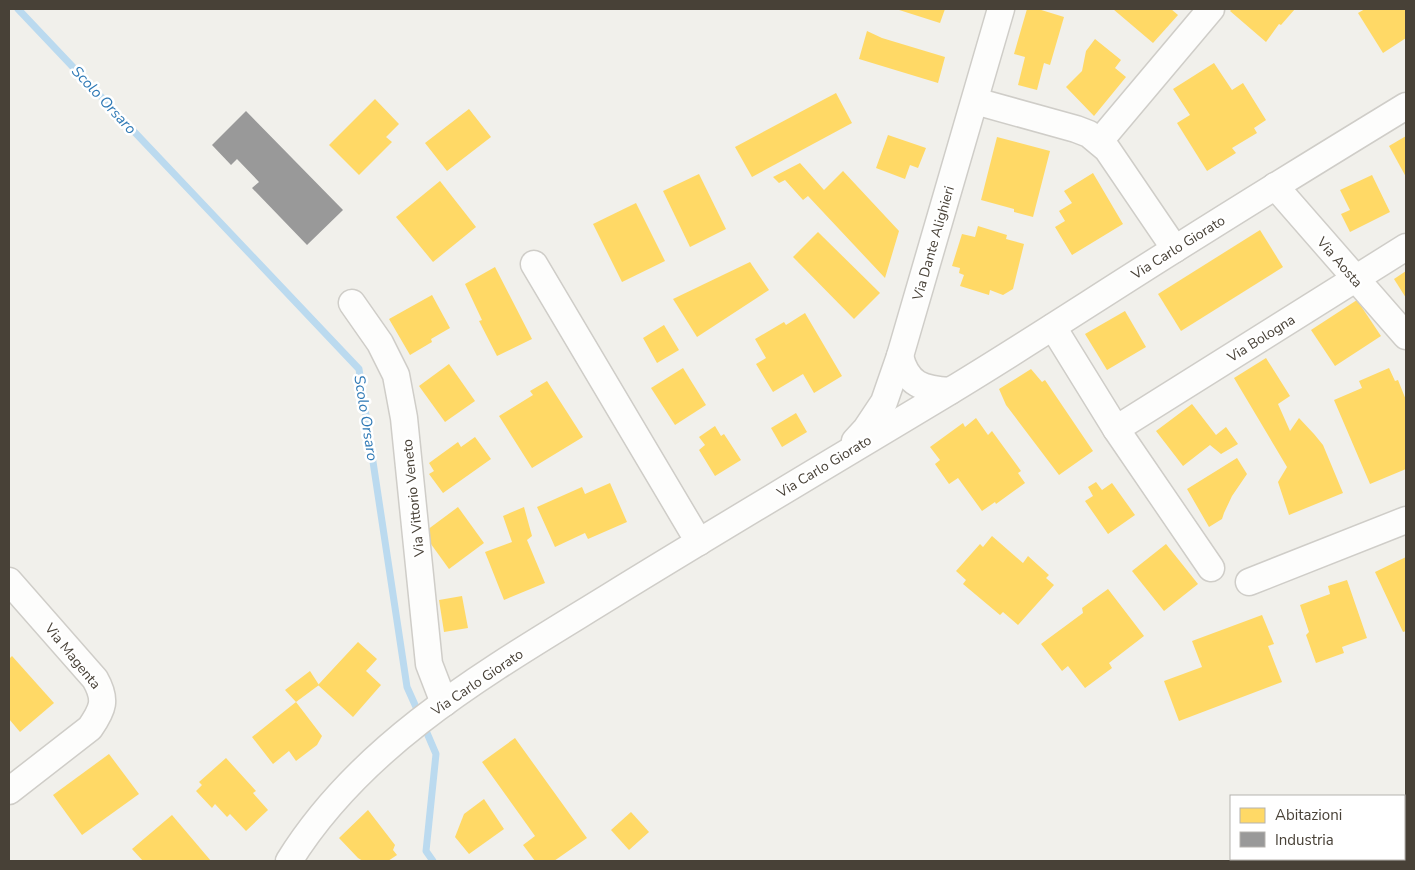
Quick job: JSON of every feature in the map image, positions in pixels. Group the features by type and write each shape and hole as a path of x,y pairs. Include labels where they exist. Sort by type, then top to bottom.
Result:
{"street":[{"name":"Via Dante Alighieri","path":"832,460 852,444 866,429 884,402 900,356 1001,9"},
{"path":"1100,142 1211,9"},
{"path":"975,101 1090,134 1107,149 1175,249"},
{"name":"Via Carlo Giorato","path":"289,861 324,814 350,784 408,730 439,706 501,664 832,460 950,391 1275,186 1406,106"},
{"name":"Via Aosta","path":"1275,186 1406,336"},
{"name":"Via Bologna","path":"1116,429 1406,247"},
{"path":"534,264 698,542"},
{"name":"Via Vittorio Veneto","path":"352,303 380,343 396,375 406,428 429,664 439,706"},
{"path":"1053,327 1116,429 1211,568"},
{"path":"900,356 903,370 915,383 936,390 950,391"},
{"name":"Via Carlo Giorato","path":"884,402 901,403 922,400 950,391"},
{"path":"1249,582 1406,520"},
{"name":"Via Magenta","path":"9,582 95,679 102,691 103,701 99,715 90,728 9,791"}],"building: Abitazioni":[{"path":"896,9 945,9 940,23"},
{"path":"1027,9 1038,9 1064,17 1050,65 1044,63 1037,90 1018,85 1025,57 1014,54"},
{"path":"1113,9 1171,9 1178,15 1153,43"},
{"path":"1232,9 1295,9 1281,25 1279,24 1266,42 1230,11"},
{"path":"1365,9 1406,9 1406,38 1383,53 1358,13"},
{"path":"867,31 882,38 945,57 938,83 859,59"},
{"path":"1095,39 1121,60 1115,68 1126,77 1094,116 1066,87 1082,71 1086,51"},
{"path":"1214,63 1232,90 1243,83 1266,120 1254,128 1257,133 1232,148 1236,153 1207,171 1177,123 1190,115 1173,89"},
{"path":"836,93 852,123 752,177 735,147"},
{"path":"375,99 399,124 386,137 392,142 359,175 329,145"},
{"path":"469,109 491,137 447,171 425,143"},
{"path":"888,135 926,148 918,168 910,165 905,179 876,168"},
{"path":"1406,136 1406,177 1389,146"},
{"path":"997,137 1050,151 1033,217 1014,212 1014,209 981,200"},
{"path":"800,163 824,190 843,171 899,231 885,278 808,196 803,200 785,180 779,183 773,177"},
{"path":"1093,173 1123,224 1072,255 1055,227 1065,221 1059,211 1072,203 1064,191"},
{"path":"699,174 726,229 690,247 663,191"},
{"path":"1372,175 1390,212 1350,232 1341,214 1350,210 1340,190"},
{"path":"440,181 476,227 433,262 396,217"},
{"path":"636,203 665,261 622,282 593,224"},
{"path":"978,226 1007,235 1006,239 1024,244 1013,289 1003,295 990,290 989,295 960,286 964,275 959,273 960,268 952,266 962,234 975,237"},
{"path":"1260,230 1283,267 1181,331 1158,294"},
{"path":"818,232 880,293 854,319 793,257"},
{"path":"750,262 769,290 697,337 673,299"},
{"path":"495,267 532,339 497,356 479,321 482,320 465,284"},
{"path":"1406,271 1406,298 1394,279"},
{"path":"432,295 450,328 431,339 432,342 410,355 389,319"},
{"path":"1357,300 1381,336 1335,366 1311,330"},
{"path":"1125,311 1146,347 1107,370 1085,334"},
{"path":"805,313 842,376 814,393 803,374 773,392 756,364 766,358 755,339 784,322 786,325"},
{"path":"664,325 679,350 657,363 643,338"},
{"path":"1266,358 1290,396 1278,404 1290,431 1299,418 1314,434 1323,445 1343,493 1289,515 1278,482 1287,467 1234,378"},
{"path":"449,364 475,401 445,422 419,386"},
{"path":"683,368 706,405 675,425 651,388"},
{"path":"1389,368 1395,381 1398,380 1406,400 1406,469 1370,484 1334,400 1362,388 1359,381"},
{"path":"1031,369 1042,382 1045,380 1093,451 1059,475 1006,405 999,389"},
{"path":"547,381 583,437 532,468 499,416 533,395 530,391"},
{"path":"1192,404 1216,435 1226,427 1238,444 1221,454 1210,445 1183,466 1156,431"},
{"path":"796,413 807,432 782,447 771,428"},
{"path":"976,418 988,435 992,431 1021,471 1018,473 1025,483 996,504 995,502 982,511 958,478 949,484 935,464 940,460 930,447 963,423 965,427"},
{"path":"715,426 721,436 724,434 741,460 715,476 699,450 705,445 699,437"},
{"path":"475,437 491,459 443,493 429,474 434,471 429,463 458,442 461,447"},
{"path":"1237,458 1247,474 1232,496 1222,519 1209,527 1187,489"},
{"path":"1096,482 1102,490 1112,483 1135,515 1108,534 1085,501 1093,496 1088,487"},
{"path":"610,483 627,522 588,539 585,533 555,547 537,507 582,487 585,494"},
{"path":"458,507 484,543 449,569 423,533"},
{"path":"524,507 532,536 527,540 545,583 504,600 485,552 512,542 503,516"},
{"path":"992,536 1023,563 1028,556 1049,575 1046,578 1054,585 1018,625 1003,612 1000,615 963,584 966,580 956,571 980,544 983,547"},
{"path":"1166,544 1198,584 1164,611 1132,571"},
{"path":"1406,557 1406,631 1403,632 1375,572"},
{"path":"1347,580 1367,638 1342,647 1344,653 1316,663 1306,635 1309,632 1300,605 1330,594 1328,586"},
{"path":"1108,589 1144,636 1109,663 1112,668 1085,688 1068,666 1062,671 1041,644 1083,613 1082,608"},
{"path":"462,596 468,628 444,632 439,600"},
{"path":"1262,615 1274,644 1268,646 1282,682 1179,721 1164,681 1202,667 1192,641"},
{"path":"358,642 377,659 366,671 381,685 353,717 318,685"},
{"path":"12,656 54,703 20,732 9,719 9,659"},
{"path":"310,671 319,685 296,702 285,690"},
{"path":"296,702 322,736 317,745 296,761 289,751 273,764 252,737"},
{"path":"515,738 587,838 554,861 535,861 523,845 535,836 482,762"},
{"path":"109,754 139,794 82,835 53,795"},
{"path":"226,758 256,791 253,793 268,810 246,831 230,814 227,817 215,804 212,808 196,791 202,785 199,782"},
{"path":"484,799 504,829 469,854 455,837 464,814"},
{"path":"368,810 395,845 393,850 397,855 388,861 363,861 339,838"},
{"path":"631,812 649,832 629,850 611,830"},
{"path":"172,815 211,861 143,861 132,849"}],"building: Industria":[{"path":"246,111 343,210 307,245 252,188 259,182 237,159 231,165 212,145"}],"waterway":[{"name":"Scolo Orsaro","path":"18,9 359,369 407,687 420,716"},
{"name":"Scolo Orsaro","path":"424,726 436,754 426,851 433,861"}]}
